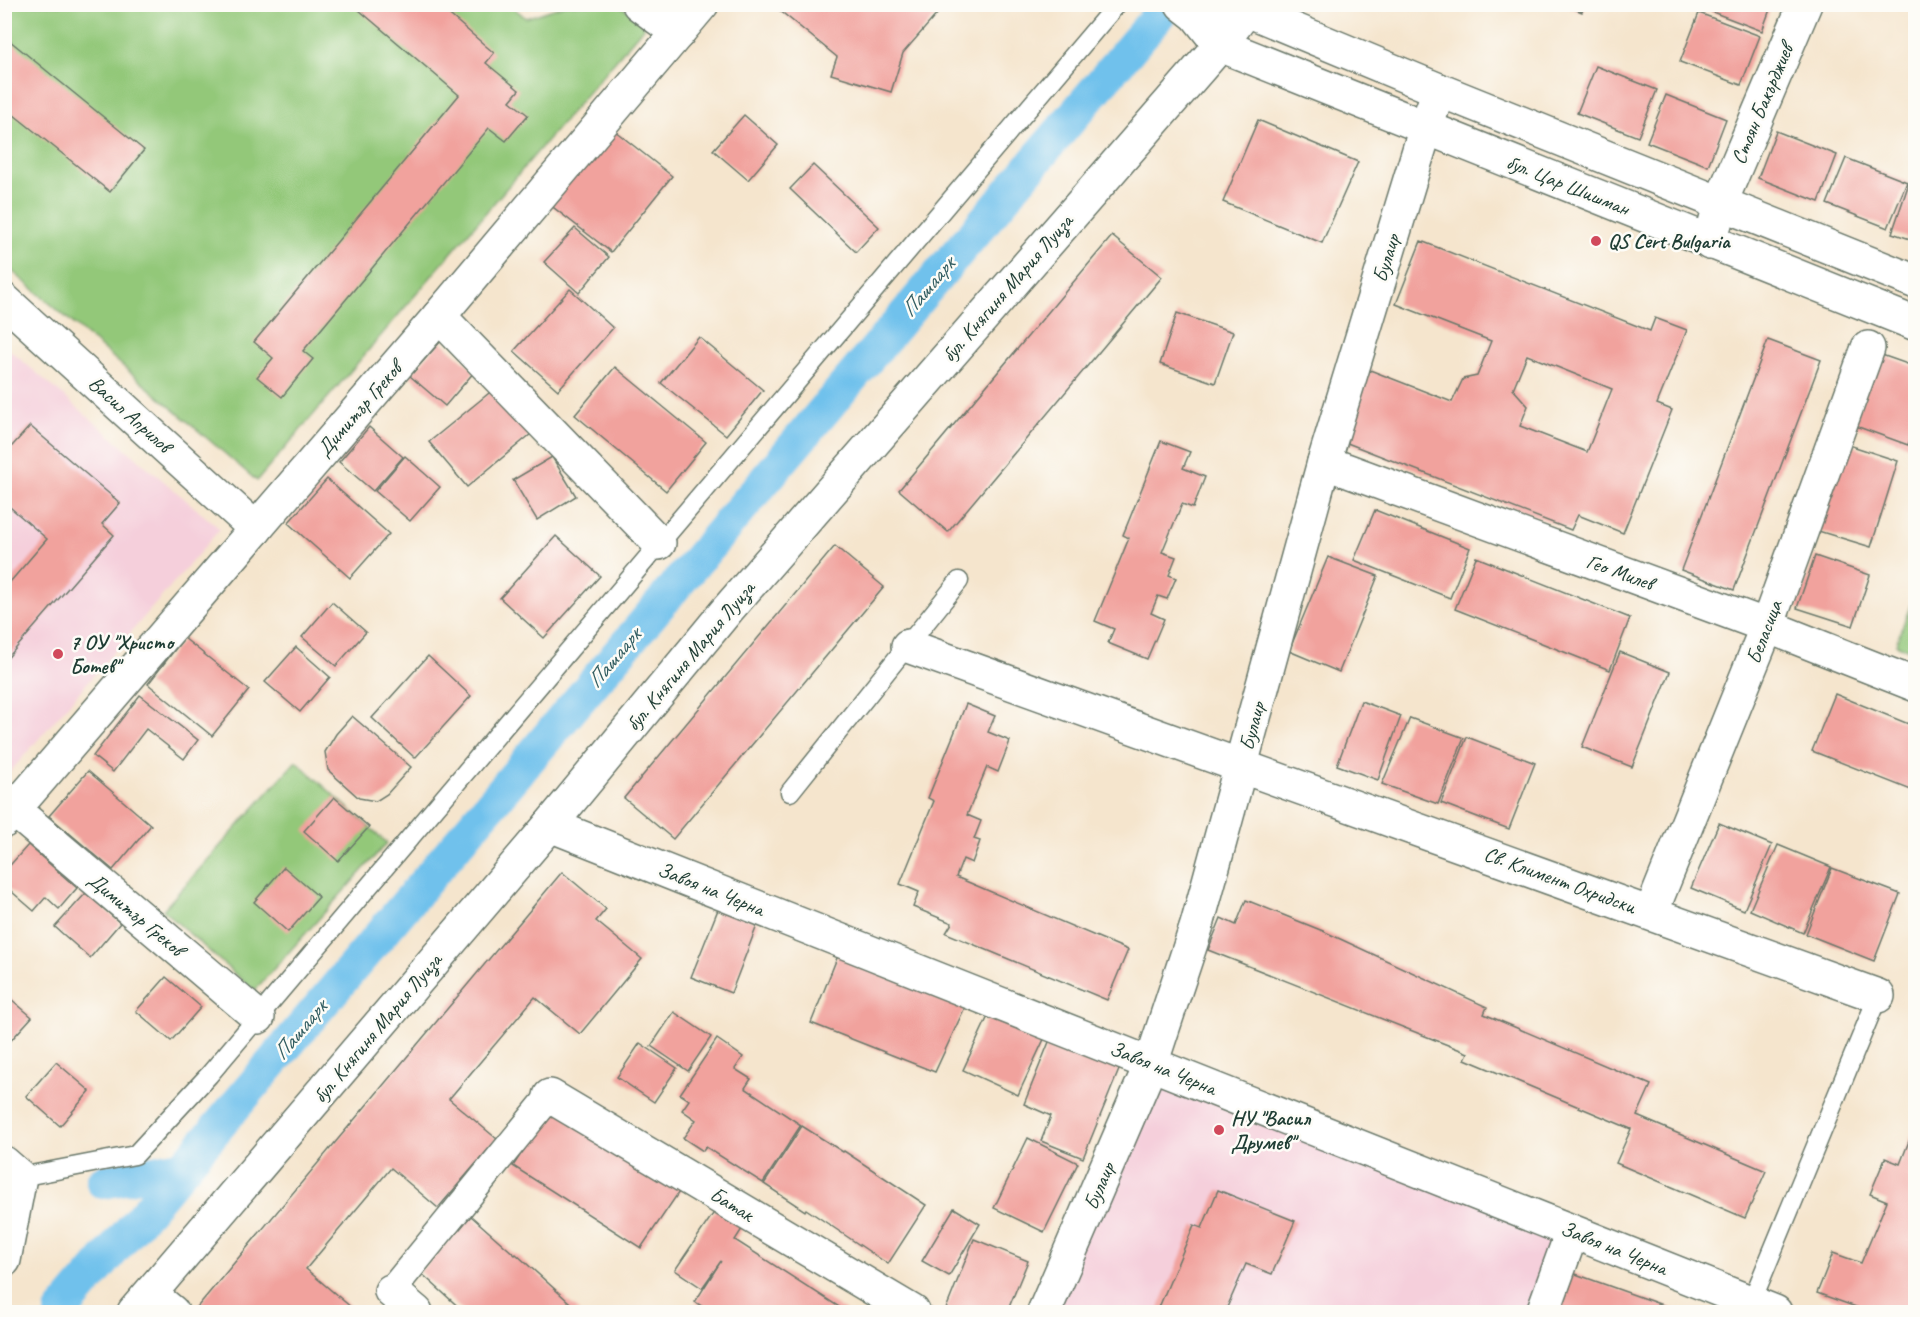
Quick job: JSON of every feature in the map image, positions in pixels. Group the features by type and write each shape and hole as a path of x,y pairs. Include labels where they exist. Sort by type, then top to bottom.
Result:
{"street":[{"path":"639,4 678,33"},
{"name":"Димитър Греков","path":"258,1017 9,816 439,316 702,4"},
{"name":"Стоян Бакърджиев","path":"1710,243 1720,204 1805,4"},
{"path":"1189,10 1249,7"},
{"name":"бул. Цар Шишман","path":"1249,7 1440,90 1916,282"},
{"name":"бул. Княгиня Мария Луиза","path":"152,1306 728,609 1220,45 1249,7"},
{"path":"1189,10 1220,45"},
{"name":"бул. Цар Шишман","path":"1220,45 1916,324"},
{"name":"Булаир","path":"1044,1312 1151,1064 1197,924 1324,462 1426,127 1440,90"},
{"name":"Васил Априлов","path":"4,300 256,529"},
{"path":"1868,348 1880,310"},
{"path":"439,316 659,543"},
{"name":"Беласица","path":"1651,913 1767,626 1868,348"},
{"name":"Гео Милев","path":"1324,462 1767,626 1916,685"},
{"name":"Св. Климент Охридски","path":"908,646 1878,996"},
{"name":"Завоя на Черна","path":"550,825 1763,1308"},
{"path":"416,1312 391,1291 550,1096"},
{"name":"Батак","path":"550,1096 913,1312"},
{"path":"4,1260 12,1170"},
{"path":"1543,1312 1572,1232"}],"lane":[{"path":"12,1170 135,1155 258,1017 1117,4"},
{"path":"790,792 959,581"},
{"path":"1763,1308 1878,996"}],"shaded area":[{"name":"7 ОУ \"Христо Ботев\"","path":"5,346 220,529 5,778"},
{"name":"НУ \"Васил Друмев\"","path":"1151,1064 1572,1232 1543,1312 1044,1312"}],"green space":[{"path":"509,4 526,18 565,5 615,4 649,21 257,481 5,265 5,5"},
{"path":"1915,593 1916,653 1896,644"},
{"path":"296,761 387,843 254,991 163,910"}],"building":[{"path":"352,4 437,4 494,53 486,63 519,90 510,101 528,115 506,141 489,128 303,351 313,359 282,397 257,377 273,358 254,342 459,95"},
{"path":"1562,4 1585,4 1582,12"},
{"path":"1703,4 1772,4 1762,31 1702,8"},
{"path":"773,5 945,5 903,53 891,92 831,74 837,57"},
{"path":"1699,13 1760,36 1741,85 1680,62"},
{"path":"4,36 144,150 110,192 4,107"},
{"path":"1596,66 1657,90 1638,137 1577,113"},
{"path":"1666,95 1726,119 1708,166 1647,142"},
{"path":"744,115 778,145 748,180 713,150"},
{"path":"1258,120 1358,162 1322,243 1223,202"},
{"path":"610,127 672,176 611,252 549,204"},
{"path":"1776,131 1837,155 1819,202 1758,178"},
{"path":"1846,158 1907,182 1888,228 1827,204"},
{"path":"813,165 879,227 856,252 790,189"},
{"path":"1909,183 1916,185 1916,241 1892,233"},
{"path":"575,228 609,257 579,293 544,262"},
{"path":"1112,236 1162,277 948,532 899,490"},
{"path":"1421,241 1650,331 1655,318 1687,330 1657,404 1672,410 1623,533 1578,515 1571,530 1342,441 1370,370 1452,402 1463,379 1477,376 1491,341 1396,304","holes":["1527,355 1612,389 1587,452 1520,426 1528,406 1513,389"]},
{"path":"570,289 613,328 558,390 514,351"},
{"path":"1177,313 1233,332 1215,383 1160,364"},
{"path":"699,337 763,390 726,435 661,383"},
{"path":"1768,340 1821,360 1734,590 1681,570"},
{"path":"441,341 475,371 445,406 410,376"},
{"path":"1879,354 1916,367 1916,424 1908,445 1853,425"},
{"path":"615,367 706,442 666,491 575,415"},
{"path":"494,389 531,434 467,487 429,442"},
{"path":"30,426 120,503 102,524 114,535 4,662 4,589 47,539 4,502 4,455"},
{"path":"369,427 403,457 373,491 339,462"},
{"path":"1161,441 1190,452 1183,468 1205,477 1193,508 1182,504 1162,552 1176,557 1169,575 1176,578 1167,599 1158,596 1151,613 1164,619 1147,659 1108,643 1114,629 1095,621 1129,538 1123,535"},
{"path":"1843,443 1898,461 1871,547 1815,530"},
{"path":"405,456 440,487 410,521 375,491"},
{"path":"552,457 576,496 537,520 513,480"},
{"path":"327,479 389,534 350,578 288,523"},
{"path":"1375,510 1470,548 1450,598 1354,560"},
{"path":"556,536 600,576 544,638 500,598"},
{"path":"835,546 884,587 673,839 624,798"},
{"path":"1815,556 1870,575 1853,626 1797,608"},
{"path":"1328,557 1378,576 1339,672 1289,651"},
{"path":"1476,557 1630,618 1610,670 1455,609"},
{"path":"332,602 366,632 336,666 302,637"},
{"path":"184,638 249,690 212,736 148,684"},
{"path":"296,647 330,677 300,712 265,682"},
{"path":"1620,652 1670,672 1632,767 1582,747"},
{"path":"428,656 471,696 415,758 372,718"},
{"path":"1835,694 1916,727 1916,792 1812,751"},
{"path":"140,695 198,740 184,759 146,729 113,772 93,756"},
{"path":"1361,701 1401,716 1378,780 1337,765"},
{"path":"966,704 995,716 988,732 1010,741 998,772 987,767 967,815 981,821 974,839 980,841 972,863 963,859 956,877 1128,950 1107,1000 946,933 952,923 913,907 919,892 900,884 934,801 928,798"},
{"path":"352,716 411,767 387,794 376,801 359,798 328,770 325,752 336,734"},
{"path":"1410,718 1464,738 1438,804 1382,784"},
{"path":"1467,737 1535,763 1509,829 1441,803"},
{"path":"88,771 151,825 113,870 49,816"},
{"path":"334,797 369,827 338,861 304,831"},
{"path":"1719,823 1772,845 1744,910 1691,888"},
{"path":"28,845 77,888 59,909 46,897 34,911 4,885 4,872"},
{"path":"1778,845 1831,867 1803,933 1750,910"},
{"path":"284,867 319,897 288,932 254,902"},
{"path":"1832,868 1900,894 1874,961 1806,934"},
{"path":"562,872 606,909 596,921 642,959 580,1034 535,997 449,1099 497,1139 438,1208 391,1168 306,1269 352,1308 348,1312 193,1312"},
{"path":"86,893 120,923 90,958 55,927"},
{"path":"1246,900 1323,931 1487,1007 1484,1014 1651,1085 1637,1116 1766,1171 1745,1218 1616,1163 1631,1129 1465,1059 1468,1053 1208,950 1221,918 1236,925"},
{"path":"719,907 758,923 731,993 691,977"},
{"path":"839,953 966,1005 935,1072 811,1023"},
{"path":"166,977 201,1007 171,1041 136,1011"},
{"path":"4,993 32,1017 4,1048"},
{"path":"674,1012 711,1037 688,1071 651,1046"},
{"path":"990,1012 1045,1037 1018,1095 963,1070"},
{"path":"1051,1037 1121,1065 1083,1158 1041,1141 1051,1116 1024,1104"},
{"path":"717,1039 743,1057 735,1069 751,1079 745,1088 801,1125 763,1183 706,1147 703,1151 683,1138 696,1120 682,1110 689,1100 680,1094"},
{"path":"640,1043 677,1068 654,1102 617,1077"},
{"path":"56,1062 90,1091 60,1126 26,1096"},
{"path":"554,1104 683,1186 641,1248 513,1166"},
{"path":"802,1126 926,1205 888,1264 764,1184"},
{"path":"1915,1126 1916,1312 1870,1312 1817,1293 1833,1253 1861,1263 1887,1201 1870,1194 1885,1158 1900,1164"},
{"path":"1028,1138 1078,1163 1044,1232 994,1208"},
{"path":"1218,1190 1295,1221 1272,1274 1246,1264 1225,1312 1157,1312 1194,1225 1202,1228"},
{"path":"717,1208 744,1226 735,1240 847,1312 711,1312 695,1302 721,1261 702,1288 675,1270"},
{"path":"954,1208 980,1224 949,1276 922,1261"},
{"path":"471,1216 580,1312 463,1311 420,1272"},
{"path":"974,1239 1028,1261 1007,1312 954,1312 946,1309"},
{"path":"1570,1272 1682,1312 1555,1312"}],"waterway":[{"name":"Пашаарк","path":"61,1312 1168,4"},
{"path":"103,1182 185,1166"}],"place":[{"name":"QS Cert Bulgaria","path":"1596,241"},
{"name":"7 ОУ \"Христо Ботев\"","path":"58,654"},
{"name":"НУ \"Васил Друмев\"","path":"1219,1130"}]}
